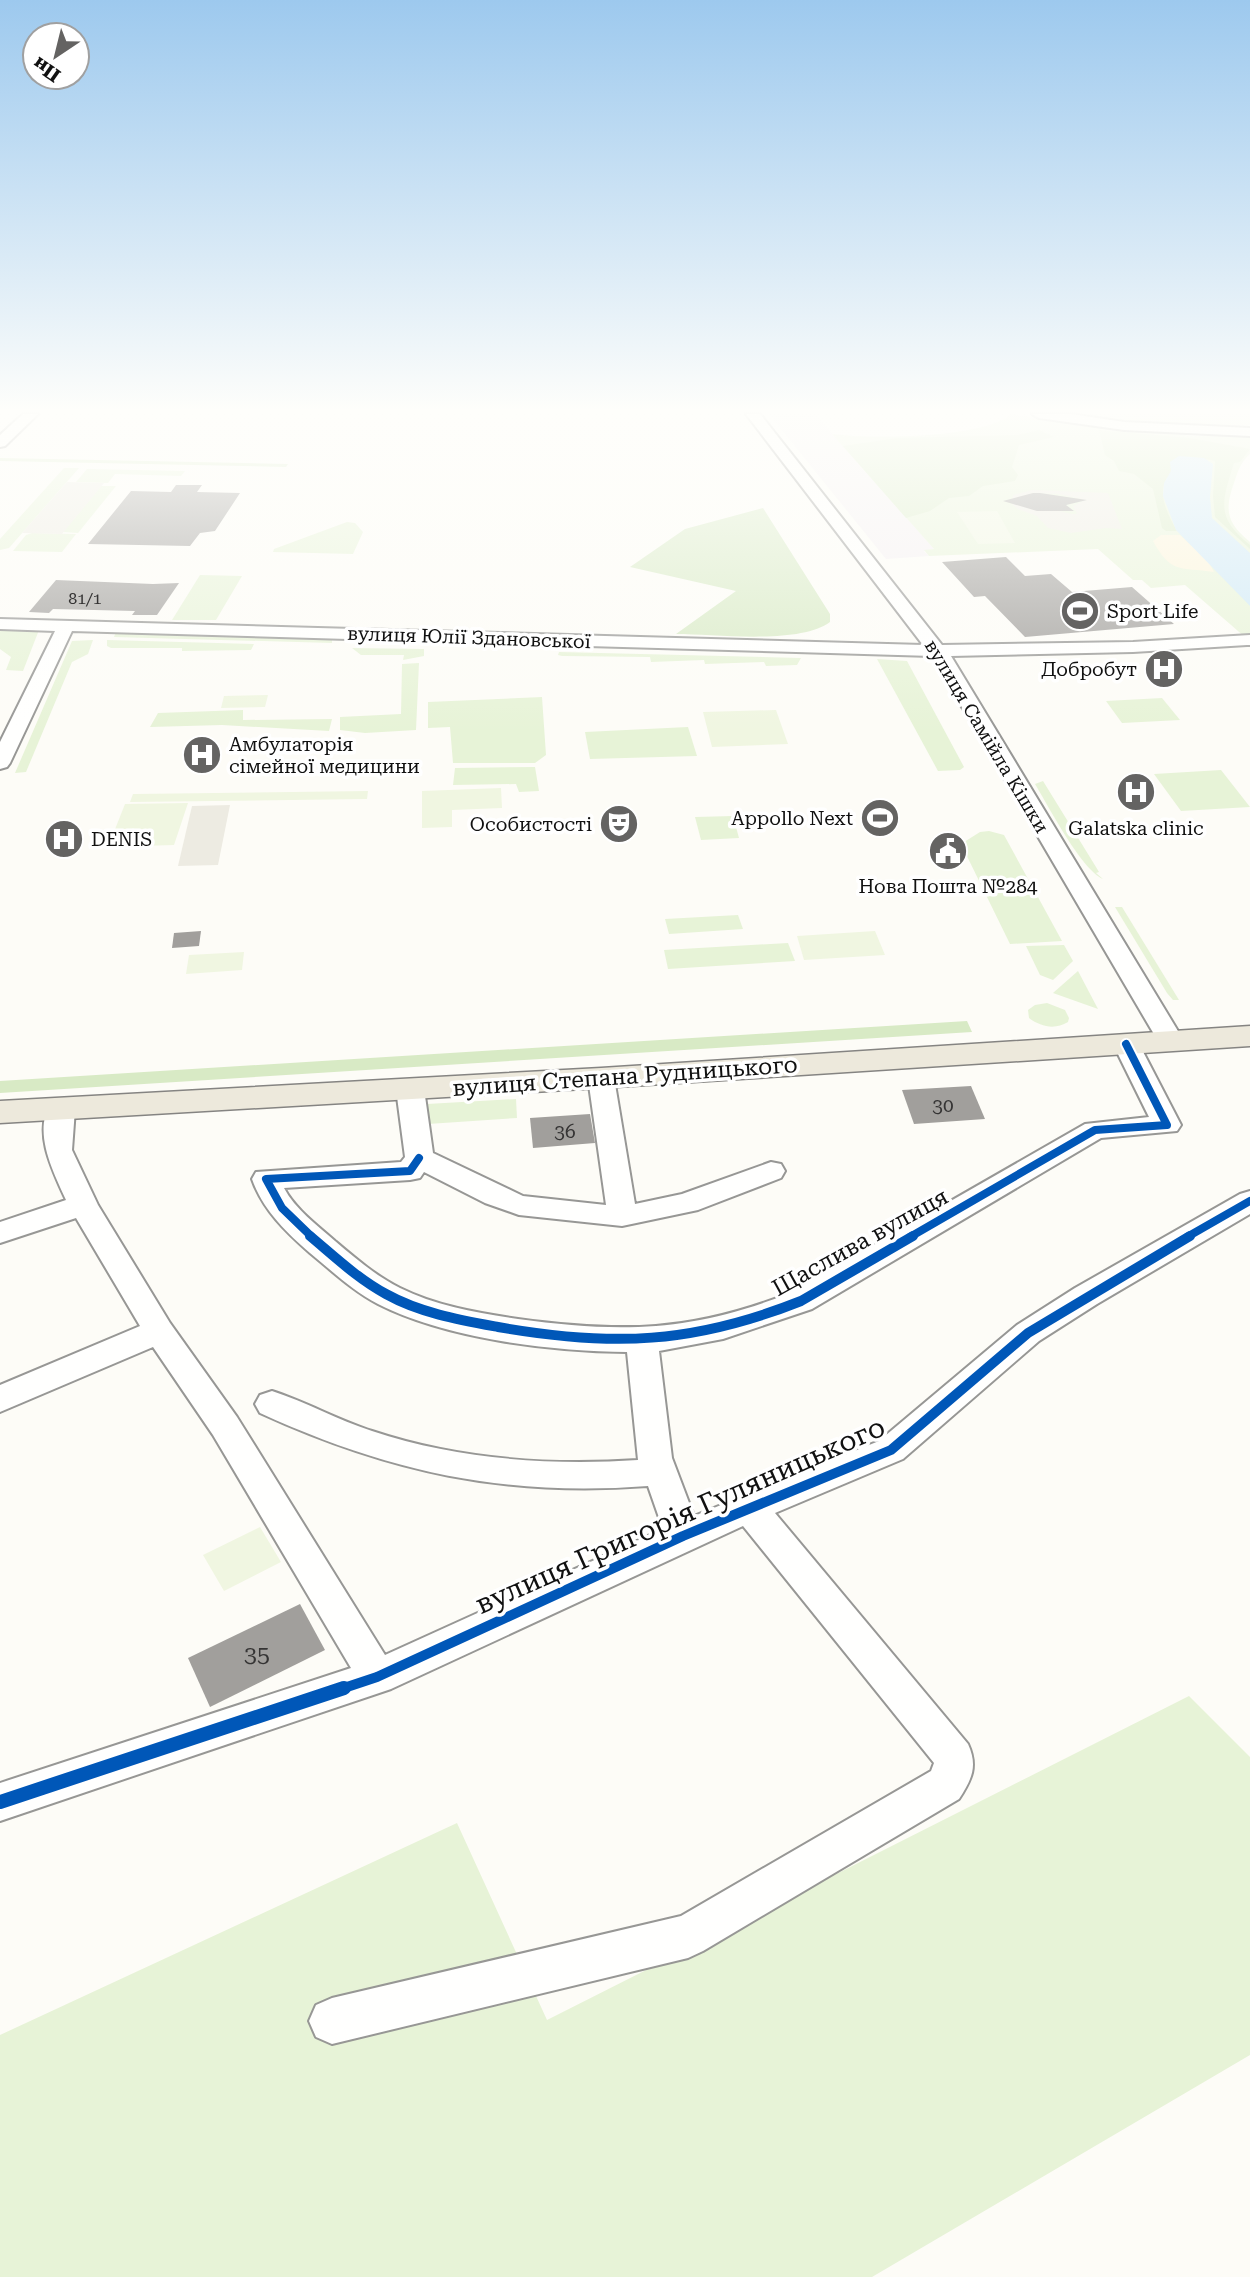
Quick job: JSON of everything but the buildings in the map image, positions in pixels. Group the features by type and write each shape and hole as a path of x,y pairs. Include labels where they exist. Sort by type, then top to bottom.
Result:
{"main road":[{"name":"вулиця Степана Рудницького","path":"0,1112 601,1079 1250,1036"}],"street":[{"name":"вулиця Самійла Кішки","path":"835,520 938,651 1171,1041"},
{"name":"вулиця Юлії Здановської","path":"0,624 938,651 1133,647 1247,640"},
{"path":"0,763 66,626"},
{"name":"Щаслива вулиця","path":"419,1158 410,1171 266,1179 269,1191 312,1237 356,1275 388,1295 424,1309 473,1323 556,1336 642,1340 696,1334 750,1321 801,1301 1095,1130 1167,1125 1126,1044"},
{"path":"601,1079 622,1216"},
{"path":"410,1089 419,1158 519,1205 622,1216 688,1203 771,1171"},
{"path":"61,1109 58,1150 83,1205 159,1331 225,1426 377,1677"},
{"name":"вулиця Григорія Гуляницького","path":"0,1802 377,1677 683,1536 891,1450 1028,1333 1086,1296 1250,1202"},
{"path":"0,1233 83,1205"},
{"path":"0,1399 159,1331"},
{"path":"642,1340 658,1472 683,1536"},
{"path":"272,1404 327,1428 387,1449 437,1460 565,1474 622,1475 658,1472"},
{"path":"332,2021 688,1936 945,1785 954,1772 954,1757 750,1509"}],"shaded area":[{"path":"33,520 73,520 62,534 22,533"},
{"path":"855,520 909,520 934,549 924,551 929,556 886,559"},
{"path":"1041,520 1119,520 1122,529 1106,528 1071,533 1048,528"},
{"path":"230,805 218,865 178,866 192,806"}],"green space":[{"path":"17,520 33,520 9,548 0,550 0,539"},
{"path":"73,520 88,520 78,533 63,532"},
{"path":"717,520 771,520 830,614 830,622 798,634 778,636 676,634 736,591 630,567 685,529"},
{"path":"909,520 1231,520 1236,529 1250,542 1250,638 1246,638 1185,585 1151,588 1142,580 1133,580 1098,549 929,556 924,550 934,549"},
{"path":"962,520 1002,520 1015,543 978,544"},
{"path":"1160,520 1172,520 1177,531 1166,531"},
{"path":"1219,520 1228,520 1250,545 1250,549"},
{"path":"347,522 355,523 363,532 353,554 273,552 274,549"},
{"path":"76,534 62,552 13,551 26,535"},
{"path":"200,575 242,576 216,620 172,620"},
{"path":"0,628 39,630 23,671 6,670 11,657 0,649"},
{"path":"117,629 332,637 332,643 114,637"},
{"path":"93,640 88,654 72,662 26,772 15,773 72,641"},
{"path":"107,640 254,644 251,650 182,651 182,648 111,648 107,646"},
{"path":"352,648 424,649 424,656 403,660 404,655 361,655"},
{"path":"559,652 801,658 797,665 766,666 764,662 651,662 650,657 562,656 558,655"},
{"path":"877,659 907,661 964,767 960,770 938,771"},
{"path":"419,663 416,730 365,733 340,730 340,717 401,714 402,664"},
{"path":"268,695 265,707 221,708 224,696"},
{"path":"542,697 546,755 535,763 453,763 450,727 428,728 428,702"},
{"path":"1162,698 1180,720 1122,723 1106,701"},
{"path":"243,710 243,720 332,719 329,731 222,725 150,727 158,713"},
{"path":"776,710 788,744 712,747 703,712"},
{"path":"688,727 697,756 590,759 585,732"},
{"path":"535,767 539,791 519,792 516,784 453,785 455,768"},
{"path":"1221,770 1250,807 1181,811 1154,774"},
{"path":"1043,781 1099,872 1096,873 1103,879 1094,873 1085,863 1057,822 1035,784"},
{"path":"501,788 502,808 452,810 452,827 422,828 422,791"},
{"path":"368,791 367,799 130,802 133,794"},
{"path":"188,803 174,845 108,847 125,804"},
{"path":"733,816 739,838 701,840 695,817"},
{"path":"989,831 1004,835 1062,941 1010,944 961,844 980,832"},
{"path":"1115,907 1122,907 1179,1000 1173,1000 1167,993"},
{"path":"738,915 743,929 669,934 665,919"},
{"path":"875,931 885,955 804,960 797,936"},
{"path":"788,943 795,961 668,969 664,950"},
{"path":"1064,945 1073,961 1053,980 1040,975 1026,946"},
{"path":"244,952 242,970 186,974 189,955"},
{"path":"1078,971 1098,1009 1053,993"},
{"path":"1047,1003 1065,1010 1068,1022 1048,1026 1029,1018 1028,1010 1035,1005"},
{"path":"967,1021 972,1032 0,1093 0,1081"},
{"path":"516,1099 517,1118 428,1124 427,1104"},
{"path":"260,1527 281,1562 224,1591 203,1555"},
{"path":"1189,1696 1250,1757 1250,2055 872,2277 0,2277 0,2035 457,1823 547,2020"}],"sand":[{"path":"1161,535 1180,535 1208,561 1214,572 1185,569 1171,564 1153,541"}],"water":[{"path":"1172,520 1214,520 1250,553 1250,606 1176,530"}],"cycle path":[{"path":"419,1158 410,1171 266,1179 275,1199 298,1225 370,1285 401,1302 479,1323 576,1338 625,1340 683,1336 743,1322 801,1301 1095,1130 1167,1125 1126,1044"},
{"path":"0,1802 377,1677 683,1536 891,1450 1028,1333 1086,1296 1250,1201"}],"place":[{"name":"Sport Life","path":"1080,611"},
{"name":"Добробут","path":"1164,669"},
{"name":"Амбулаторія сімейної медицини","path":"202,755"},
{"name":"Galatska clinic","path":"1136,792"},
{"name":"Appollo Next","path":"880,818"},
{"name":"Особистості","path":"619,824"},
{"name":"DENIS","path":"64,839"},
{"name":"Нова Пошта №284","path":"948,851"}]}
